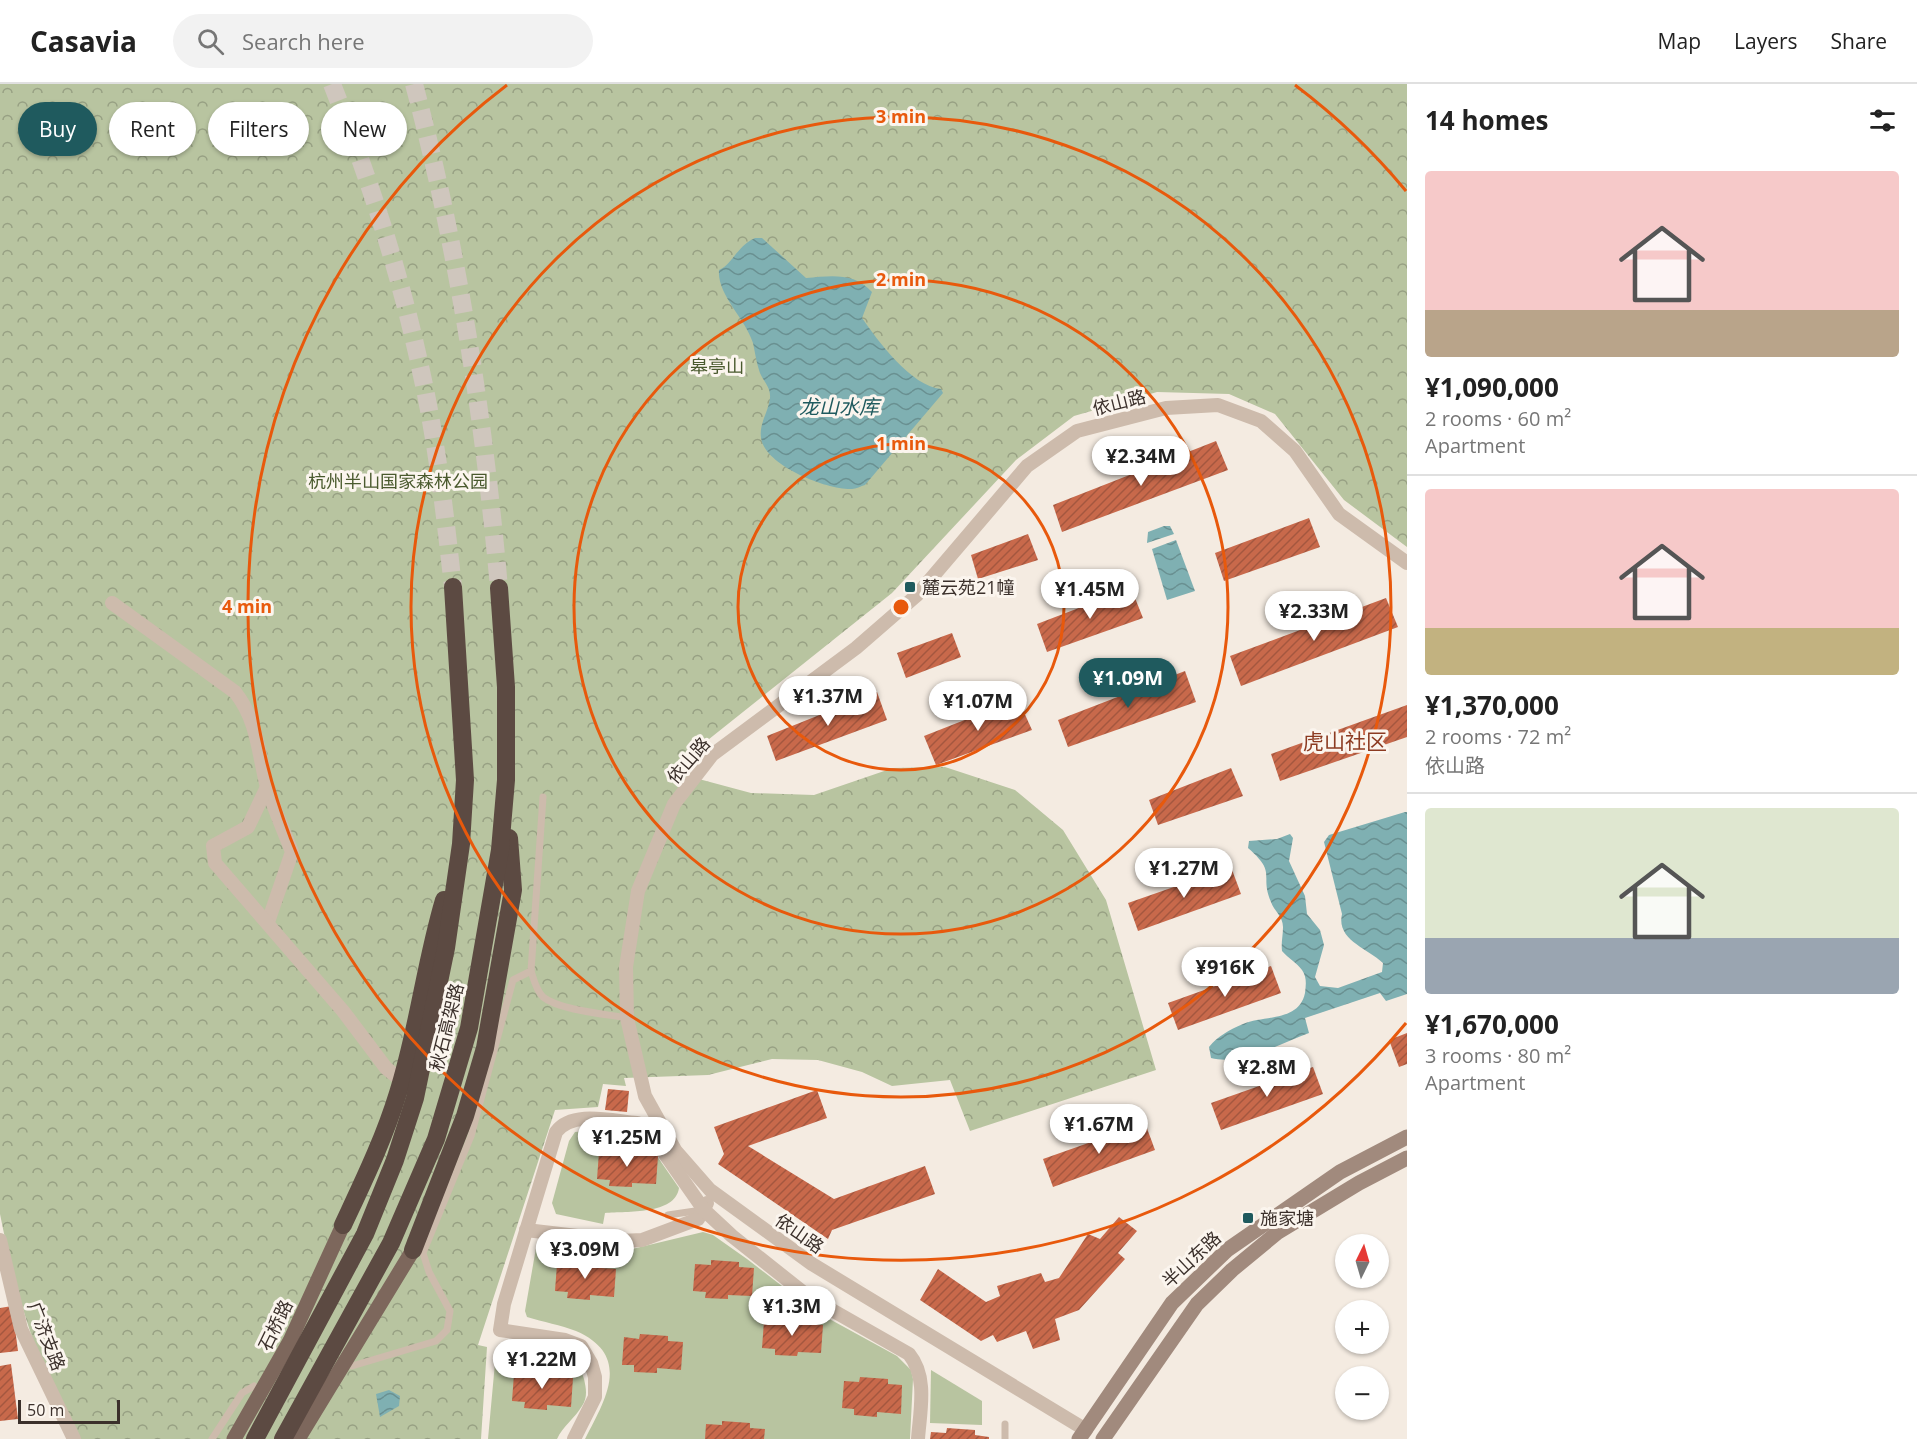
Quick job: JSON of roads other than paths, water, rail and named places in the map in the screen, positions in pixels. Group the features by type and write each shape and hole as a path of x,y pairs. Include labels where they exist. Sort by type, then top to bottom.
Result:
{"highway":[{"name":"秋石高架路","path":"255,1439 365,1234 395,1160 415,1098 446,948 461,844 465,780 453,587"},
{"name":"秋石高架路","path":"282,1439 391,1243 436,1139 469,1028 482,965 500,850 506,780 506,687 499,588"},
{"path":"413,1250 465,1116 485,1048 513,890 506,780"},
{"path":"343,1225 375,1157 402,1081 419,1013 431,945 461,844"}],"main road":[{"name":"半山东路","path":"1083,1435 1172,1303 1227,1250 1340,1172 1407,1137"},
{"name":"半山东路","path":"1106,1438 1197,1304 1232,1270 1278,1232 1359,1183 1407,1158"},
{"name":"石桥路","path":"234,1439 290,1341 343,1225"},
{"path":"298,1439 413,1250"},
{"path":"1083,1435 1106,1438"}],"street":[{"name":"依山路","path":"1083,1435 812,1264 710,1190 675,1150 645,1096 627,1018 626,967 638,891 674,804 712,754 856,648 917,595 1027,466 1077,431 1166,408 1218,405 1261,421 1295,451 1339,514 1407,563"},
{"path":"112,603 236,692 247,707 256,729 267,788 292,852 268,922"},
{"path":"267,788 248,827 213,846 215,863 343,1011 386,1068 402,1081"},
{"path":"574,1439 594,1397 595,1377 591,1363 581,1346 565,1340 500,1330 526,1230 556,1132 562,1124 573,1119 637,1123 646,1127 704,1210 809,1297 909,1354 917,1364 921,1379 918,1439"},
{"path":"526,1230 620,1241 642,1240 698,1219 704,1210 710,1190"},
{"name":"广济支路","path":"0,1240 21,1329 74,1439"}],"lane":[{"path":"543,797 531,971 537,990 545,998 560,1005 627,1018"},
{"path":"352,1366 436,1341 447,1330 450,1311 429,1272 423,1253 471,1136 513,980 531,971"},
{"path":"668,1215 704,1210"},
{"path":"212,1439 242,1393 254,1386"},
{"path":"1005,1424 1005,1439"}],"water":[{"name":"龙山水库","path":"755,238 762,238 806,278 850,278 865,286 872,292 862,318 869,328 886,350 907,371 918,380 941,389 943,393 865,485 854,489 841,488 815,481 787,468 776,460 762,442 761,431 769,404 769,390 760,374 749,334 722,288 719,270 724,268 743,246"},
{"path":"1170,526 1174,534 1147,543 1148,532"},
{"path":"1176,540 1195,591 1167,600 1152,549"},
{"path":"1407,812 1407,994 1386,1001 1380,993 1305,1018 1309,1033 1261,1052 1235,1059 1211,1058 1209,1047 1224,1034 1251,1021 1280,1016 1296,1009 1305,993 1304,973 1282,951 1283,923 1268,893 1263,863 1248,848 1249,841 1277,839 1290,834 1293,838 1289,861 1305,896 1307,914 1320,930 1324,945 1315,977 1320,986 1338,988 1382,972 1383,963 1354,943 1344,931 1324,842 1329,835"},
{"path":"389,1390 400,1396 399,1406 380,1417 376,1394"}],"tunnel":[{"path":"332,84 383,226 413,334 436,452 453,587"},
{"path":"414,84 444,208 467,334 486,461 499,588"}],"place":[{"name":"麓云苑21幢","path":"910,587"},
{"name":"施家塘","path":"1248,1218"}],"district":[{"name":"虎山社区","path":"1345,741"}],"park label":[{"name":"皋亭山","path":"717,366"},
{"name":"杭州半山国家森林公园","path":"398,481"}]}
